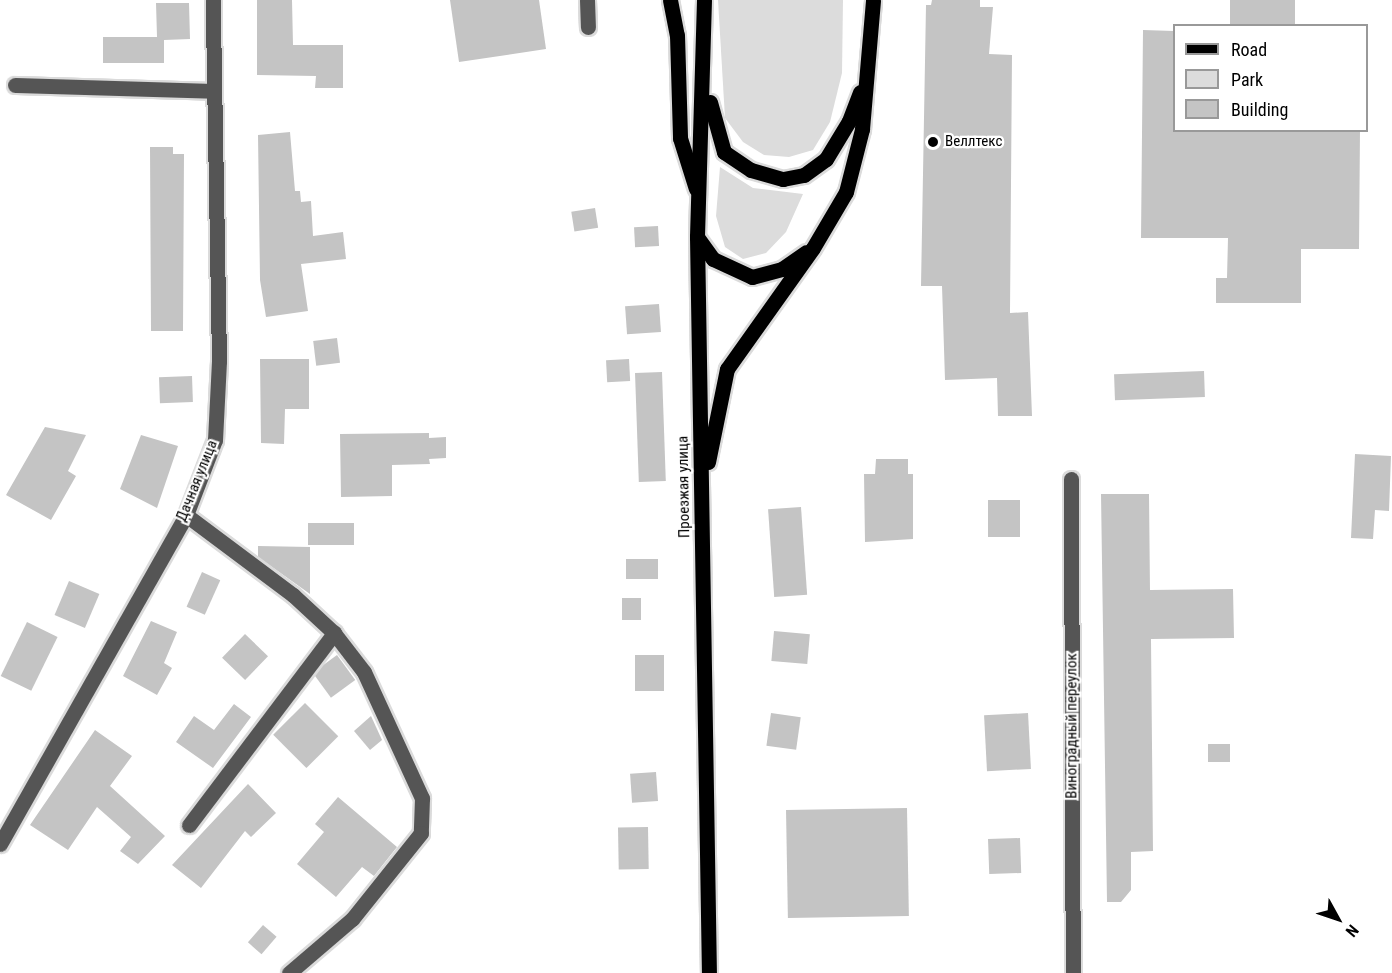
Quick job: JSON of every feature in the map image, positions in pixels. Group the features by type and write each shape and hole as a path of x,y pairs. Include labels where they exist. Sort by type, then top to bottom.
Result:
{"main road":[{"path":"670,0 677,35 680,138 699,200"},
{"name":"Проезжая улица","path":"704,0 697,237 703,486 709,973"},
{"path":"703,486 727,369 813,248 846,192 862,129 873,0"},
{"path":"704,55 711,112 724,152 751,170 783,179 804,175 826,159 849,121 868,69"},
{"path":"697,237 713,259 752,277 782,269 813,248"}],"street":[{"name":"Дачная улица","path":"0,844 186,515 215,440 219,361 213,0"},
{"path":"587,0 588,27"},
{"path":"15,86 214,91"},
{"name":"Виноградный переулок","path":"1071,479 1073,973"},
{"path":"186,515 293,595 334,633 364,672 422,798 421,833 352,919 289,973"},
{"path":"189,825 334,633"}],"green space":[{"path":"718,0 843,0 842,73 830,122 813,150 789,157 764,155 743,142 725,118"},
{"path":"720,167 753,188 803,194 786,232 766,253 743,259 725,247 716,216"}],"building":[{"path":"257,0 292,0 293,45 343,45 343,88 315,88 316,76 257,75"},
{"path":"450,0 539,0 546,49 459,62"},
{"path":"932,0 980,0 980,7 993,7 989,54 1012,55 1010,313 1028,312 1032,416 998,416 997,378 945,380 942,286 921,286 926,5 931,5"},
{"path":"1230,0 1295,0 1295,24 1230,24"},
{"path":"156,3 189,3 190,39 164,40 164,63 103,63 103,37 157,37"},
{"path":"1143,30 1173,31 1173,132 1360,132 1359,249 1301,249 1301,303 1216,303 1216,278 1227,278 1228,238 1141,238"},
{"path":"290,132 295,191 300,191 301,202 311,201 313,236 343,232 346,259 301,264 308,311 266,317 260,280 258,135"},
{"path":"150,147 173,147 173,154 184,154 183,331 151,331"},
{"path":"595,208 598,228 574,232 571,212"},
{"path":"658,226 659,246 635,247 634,227"},
{"path":"659,304 661,332 627,334 625,306"},
{"path":"337,338 340,363 316,366 313,341"},
{"path":"260,359 309,359 309,409 285,409 284,444 261,443"},
{"path":"629,359 630,381 607,382 606,360"},
{"path":"1204,371 1205,397 1115,400 1114,374"},
{"path":"662,372 666,481 639,482 635,373"},
{"path":"192,376 193,402 160,403 159,377"},
{"path":"45,427 86,435 68,471 76,476 51,520 6,495"},
{"path":"429,433 429,438 446,437 446,458 429,459 430,464 392,465 392,496 341,497 340,434"},
{"path":"141,435 178,446 157,508 120,489"},
{"path":"1355,454 1391,456 1389,511 1375,510 1373,539 1351,538"},
{"path":"876,459 908,459 908,474 913,474 913,539 865,542 864,474 875,474"},
{"path":"1101,494 1149,494 1150,590 1233,589 1234,638 1151,639 1153,851 1131,852 1131,890 1121,902 1107,902"},
{"path":"988,500 1020,500 1020,537 988,537"},
{"path":"801,507 807,595 774,597 768,509"},
{"path":"308,523 354,523 354,545 308,545"},
{"path":"258,546 310,547 310,594 258,557"},
{"path":"626,559 658,559 658,579 626,579"},
{"path":"202,572 220,580 205,615 187,607"},
{"path":"69,581 99,594 85,628 55,615"},
{"path":"622,598 641,598 641,620 622,620"},
{"path":"151,621 177,632 164,663 172,668 157,695 123,676"},
{"path":"27,622 58,637 31,691 1,676"},
{"path":"774,631 810,634 807,664 771,661"},
{"path":"245,634 268,656 245,680 222,658"},
{"path":"337,655 355,680 331,698 313,673"},
{"path":"635,655 664,655 664,691 635,691"},
{"path":"305,703 338,736 306,768 273,735"},
{"path":"234,704 251,717 213,768 176,742 194,716 214,730"},
{"path":"771,713 801,717 796,750 766,746"},
{"path":"1028,713 1031,769 987,771 984,715"},
{"path":"371,716 382,740 370,750 354,731"},
{"path":"95,730 132,756 110,786 165,836 138,864 120,851 131,837 97,807 68,850 30,825"},
{"path":"1208,744 1230,744 1230,762 1208,762"},
{"path":"656,772 658,801 632,803 630,774"},
{"path":"248,784 276,813 251,837 245,831 201,888 172,865"},
{"path":"338,797 397,847 374,876 362,867 336,897 297,864 324,832 315,824"},
{"path":"907,808 909,916 788,918 786,810"},
{"path":"648,827 649,869 619,870 618,828"},
{"path":"1020,838 1021,873 989,874 988,839"},
{"path":"263,925 277,937 261,954 248,942"}],"place":[{"name":"Веллтекс","path":"933,142"}]}
